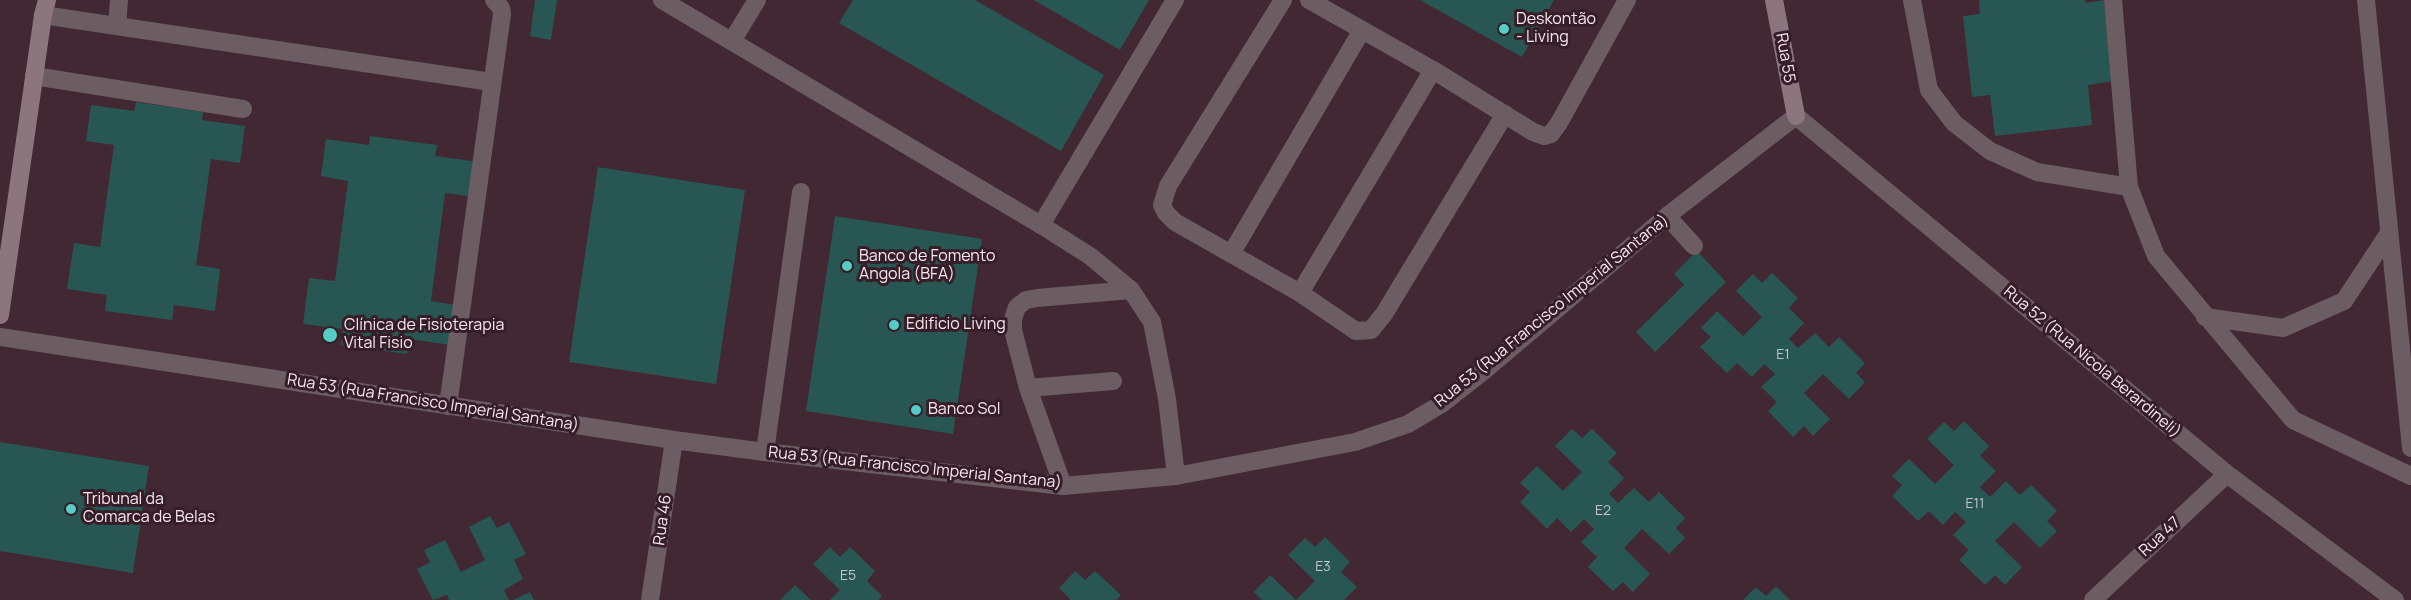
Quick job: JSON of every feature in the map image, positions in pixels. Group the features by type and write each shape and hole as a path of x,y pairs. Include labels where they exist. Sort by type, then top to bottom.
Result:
{"street":[{"path":"117,26 119,0"},
{"path":"448,406 502,14 498,3 494,0"},
{"path":"662,0 1041,225 1090,256 1131,290 1152,322 1167,399 1176,476"},
{"path":"732,41 757,0"},
{"path":"1041,225 1175,0"},
{"path":"1283,0 1168,186 1162,205 1174,222 1300,293 1356,331 1371,330 1384,314 1505,114"},
{"path":"1309,0 1433,70 1533,132 1544,136 1551,134 1627,0"},
{"name":"Rua 55","path":"1774,0 1796,116"},
{"path":"1912,0 1929,90 1954,123 1990,152 2037,172 2129,187"},
{"path":"2113,0 2129,187 2156,256 2293,420 2411,476"},
{"path":"2366,0 2411,448"},
{"path":"0,315 45,8 117,26 491,82"},
{"path":"1231,254 1362,30"},
{"path":"1300,293 1433,70"},
{"path":"34,76 243,109"},
{"name":"Rua 53 (Rua Francisco Imperial Santana)","path":"0,337 765,452 1064,486 1176,476 1355,442 1408,424 1443,403 1494,363 1667,216 1796,116"},
{"name":"Rua 52 (Rua Nicola Berardineli)","path":"1796,116 2227,474 2395,600"},
{"path":"765,452 801,192"},
{"path":"1667,216 1694,246"},
{"path":"2205,317 2283,328 2344,301 2389,233"},
{"path":"1064,486 1028,388 1013,330 1013,319 1017,307 1026,300 1037,298 1131,290"},
{"path":"1028,388 1113,381"},
{"name":"Rua 46","path":"650,600 674,440"},
{"name":"Rua 47","path":"2093,600 2227,474"}],"building":[{"path":"535,0 557,0 551,40 530,36"},
{"path":"853,0 975,0 1104,75 1061,151 839,23"},
{"path":"1034,0 1149,0 1120,50"},
{"name":"Deskontão - Living","path":"1420,0 1554,0 1522,57"},
{"path":"1979,0 2085,0 2085,3 2104,0 2113,81 2088,85 2092,125 1995,136 1990,95 1972,97 1963,16 1980,14"},
{"path":"136,102 203,112 202,120 245,126 240,163 211,159 196,265 220,269 215,311 174,305 172,320 105,311 107,295 67,289 74,243 100,247 114,145 86,141 91,105 134,111"},
{"path":"370,136 437,145 435,156 479,162 475,197 445,193 431,301 455,305 450,345 410,339 407,354 341,345 343,329 303,324 309,278 335,281 348,181 321,176 326,139 369,145"},
{"path":"598,167 745,190 716,384 569,362"},
{"name":"Edificio Living","path":"835,216 982,239 953,434 806,411"},
{"path":"1697,251 1726,282 1655,352 1636,332 1684,285 1674,274"},
{"path":"1772,273 1798,298 1789,308 1804,323 1789,339 1798,348 1815,333 1829,347 1839,337 1865,363 1856,373 1865,382 1849,399 1823,374 1804,393 1830,419 1813,436 1804,426 1793,437 1768,411 1777,402 1761,387 1775,374 1764,364 1752,377 1737,363 1727,373 1700,347 1711,337 1701,328 1717,311 1743,336 1762,317 1736,291 1753,274 1762,283"},
{"path":"1964,421 1989,446 1980,456 1996,471 1980,487 1990,497 2006,481 2020,495 2031,485 2057,511 2047,521 2057,531 2040,548 2014,522 1995,541 2022,567 2005,585 1995,575 1985,585 1959,560 1969,550 1953,535 1966,522 1955,512 1943,525 1929,511 1918,521 1892,496 1902,485 1892,476 1909,459 1935,484 1954,465 1927,439 1944,422 1954,431"},
{"path":"1572,429 1582,438 1592,429 1617,453 1608,462 1624,478 1609,494 1618,503 1634,488 1649,502 1659,492 1685,518 1676,528 1685,538 1669,554 1642,529 1624,548 1650,574 1633,592 1623,582 1613,591 1588,567 1597,557 1581,542 1594,529 1584,519 1571,532 1557,518 1547,529 1520,502 1530,492 1520,483 1537,466 1563,491 1582,472 1555,446"},
{"name":"Tribunal da Comarca de Belas","path":"0,442 149,466 133,573 0,551"},
{"path":"490,516 497,528 509,522 526,554 514,560 523,579 504,590 509,600 449,600 447,595 433,600 417,569 430,562 424,550 445,540 461,572 485,560 469,527"},
{"path":"1325,537 1350,562 1341,572 1357,587 1344,600 1296,600 1315,581 1288,555 1305,538 1315,547"},
{"path":"830,547 840,557 850,547 875,571 867,581 882,596 879,600 830,600 840,590 813,564"},
{"path":"1075,571 1085,580 1095,571 1121,595 1116,600 1071,600 1059,588"},
{"path":"1270,575 1296,600 1262,600 1254,592"},
{"path":"795,585 811,600 780,600"},
{"path":"1776,586 1790,600 1743,600 1756,587 1766,596"},
{"path":"530,592 534,600 513,600"}],"place":[{"name":"Deskontão - Living","path":"1504,29"},
{"name":"Banco de Fomento Angola (BFA)","path":"847,266"},
{"name":"Edificio Living","path":"894,325"},
{"name":"Clínica de Fisioterapia Vital Fisio","path":"330,335"},
{"name":"Banco Sol","path":"916,410"},
{"name":"Tribunal da Comarca de Belas","path":"71,509"}]}
